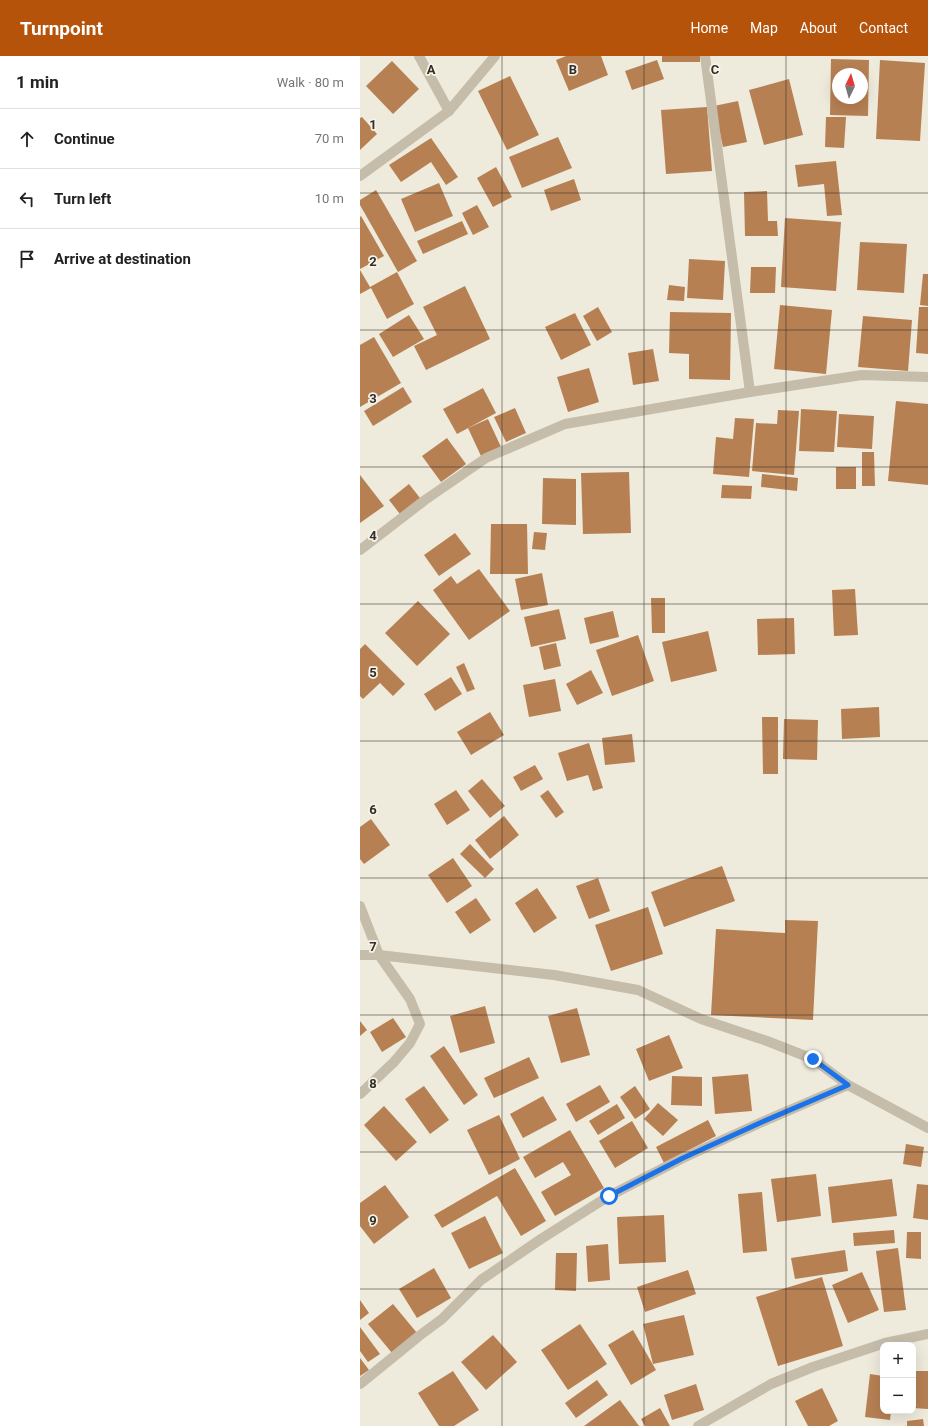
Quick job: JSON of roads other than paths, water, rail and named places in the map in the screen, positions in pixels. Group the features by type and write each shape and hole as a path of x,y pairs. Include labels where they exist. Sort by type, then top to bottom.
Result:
{"street":[{"path":"419,56 449,111"},
{"path":"360,176 449,111 496,56"},
{"path":"705,56 750,392"},
{"path":"360,550 425,500 486,458 565,424 750,392 862,375 928,377"},
{"path":"360,906 379,955 410,1000 420,1024 410,1043 394,1062 360,1094"},
{"path":"360,956 379,955 554,975 638,990 701,1019 767,1041 813,1059 848,1085 928,1128"},
{"path":"360,1384 442,1319 481,1280 609,1196 690,1155 848,1085"},
{"path":"698,1426 771,1384 813,1367 885,1343 928,1334"}]}
